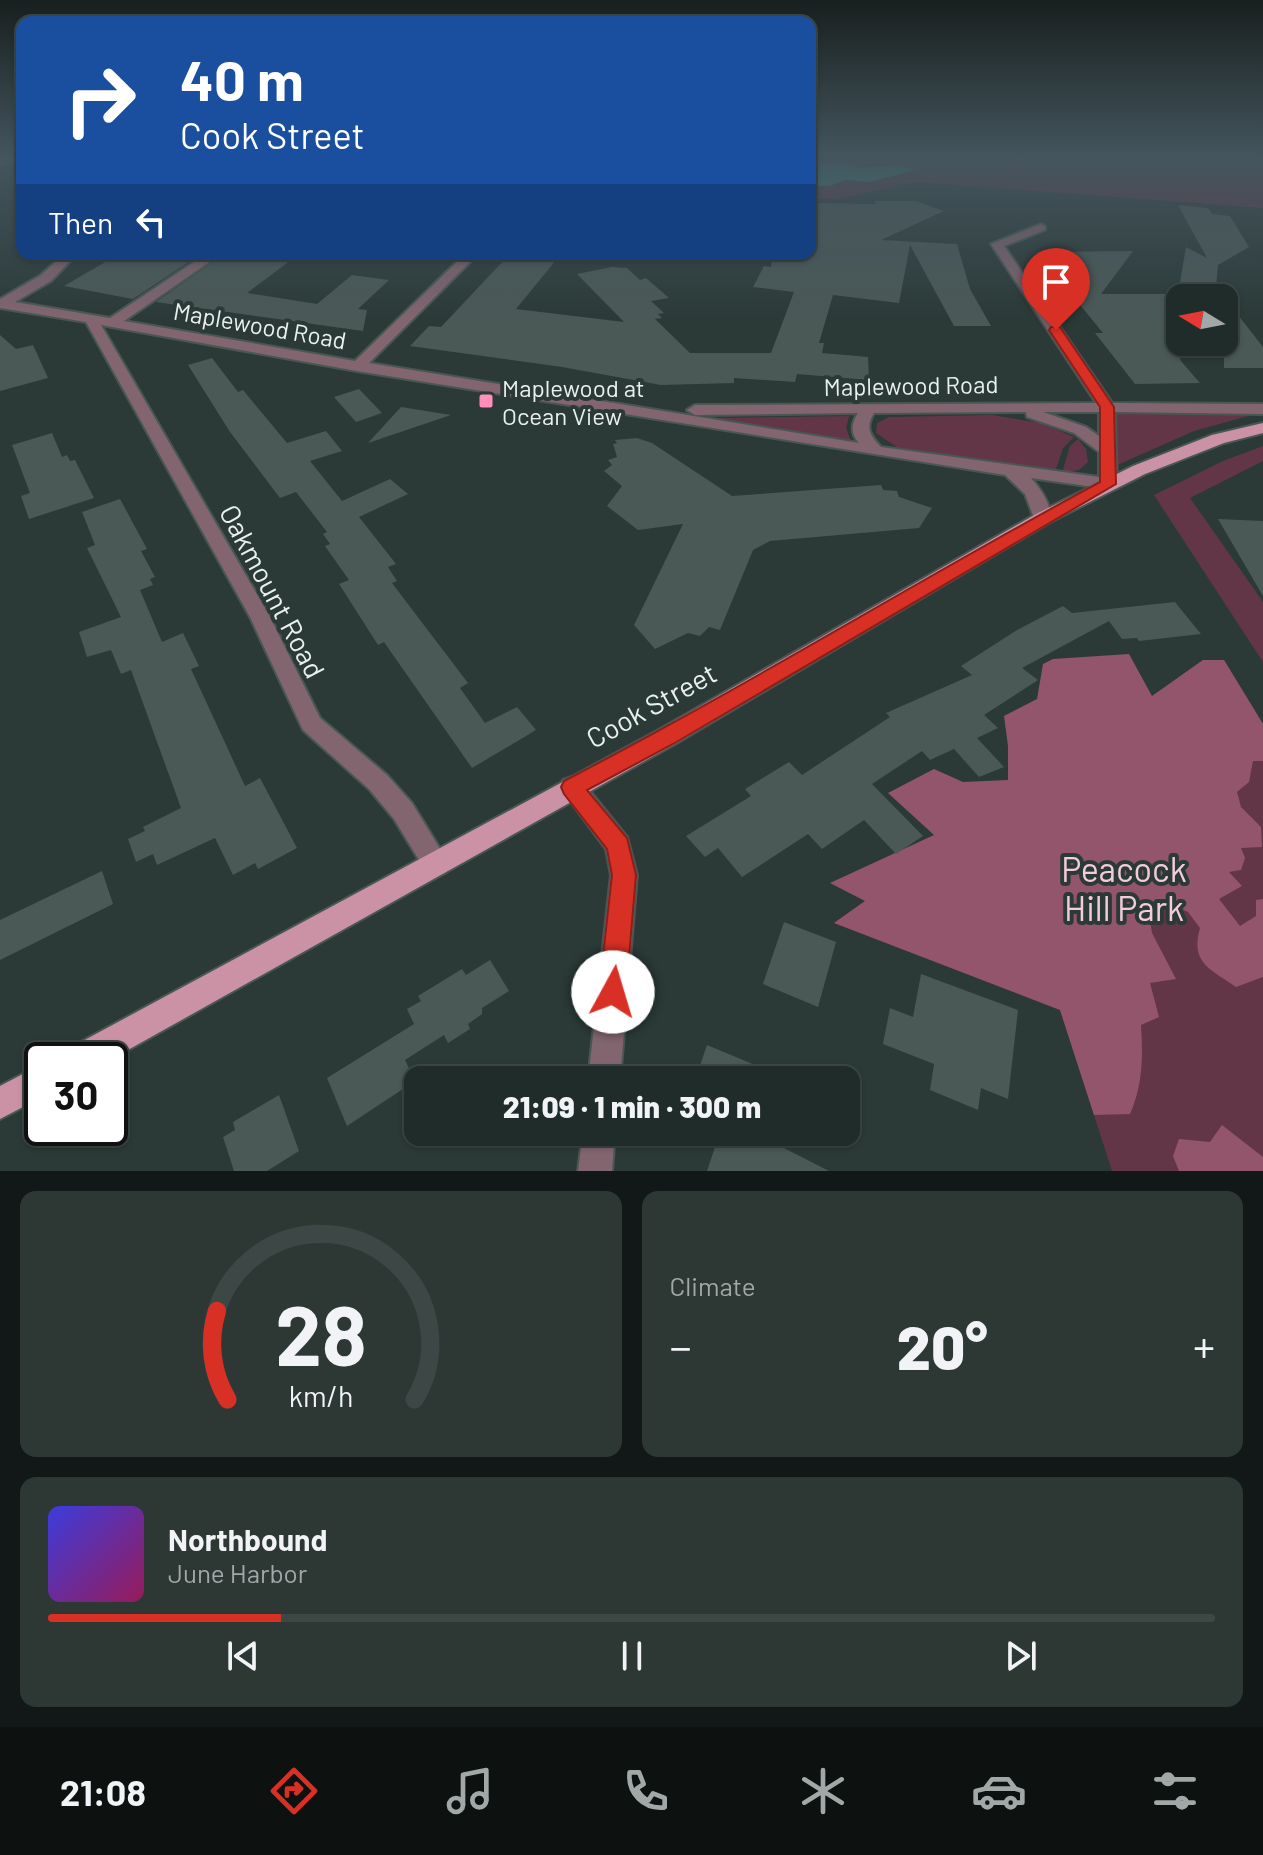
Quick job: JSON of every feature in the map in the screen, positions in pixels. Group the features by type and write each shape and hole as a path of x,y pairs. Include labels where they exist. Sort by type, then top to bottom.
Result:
{"main road":[{"name":"Cook Street","path":"112,1042 665,738 1043,518 1108,484 1218,439 1263,428"},
{"path":"0,1103 24,1090"}],"street":[{"path":"1041,228 997,244 1107,407 1108,484"},
{"path":"1,304 46,278 65,260"},
{"path":"112,323 205,260"},
{"path":"357,367 466,260"},
{"name":"Maplewood Road","path":"1,304 357,367 876,451 1108,484"},
{"name":"Oakmount Road","path":"91,319 260,617 311,724 378,782 403,811 436,865"},
{"path":"1065,407 1080,396 1089,377"},
{"name":"Maplewood Road","path":"560,398 719,411 1065,407 1263,409"},
{"path":"997,408 1038,414 1064,423 1080,430 1107,450"},
{"path":"868,410 860,423 862,437 876,451"},
{"path":"1009,469 1032,486 1043,518"},
{"path":"572,787 618,845 624,875 605,1066"},
{"path":"595,1171 598,1146"}],"green space":[{"path":"1115,413 1259,413 1194,431 1115,466"},
{"path":"992,415 1041,423 1074,437 1063,448 1055,472 898,448 876,433 877,423 889,417"},
{"path":"849,416 846,428 851,441 716,418"},
{"path":"1078,439 1086,449 1088,462 1079,470 1062,473 1070,446"},
{"path":"1263,446 1263,461 1190,498 1263,602 1263,662 1154,495 1223,461"},
{"name":"Peacock Hill Park","path":"1129,654 1152,696 1203,660 1224,660 1263,724 1263,761 1253,761 1249,782 1237,792 1241,807 1261,827 1262,847 1241,848 1245,858 1241,870 1229,872 1242,886 1219,899 1240,926 1256,916 1256,900 1263,899 1263,977 1236,987 1204,964 1198,949 1200,928 1188,912 1163,900 1148,908 1152,933 1176,979 1150,983 1159,1017 1141,1025 1141,1070 1130,1114 1094,1115 1060,1010 834,923 865,901 830,883 934,835 888,793 934,769 963,782 1008,780 1004,716 1037,699 1043,664 1053,659"},
{"name":"Peacock Hill Park","path":"1203,660 1224,660 1263,724 1263,1171 1112,1171 1060,1010 834,923"},
{"path":"1222,1125 1263,1157 1263,1171 1179,1171 1173,1156 1179,1139 1210,1142"}],"building":[{"path":"816,211 943,211 881,240 957,244 970,289 991,326 954,326 910,245 899,303 833,295 819,343 824,343 822,353 868,357 869,380 797,374 795,382 734,378 734,383 661,385 562,367 410,346 429,326 441,327 504,260 556,260 516,309 624,322 577,274 612,267 627,268 640,280 646,278 669,298 651,301 664,313 658,314 662,318 655,319 690,353 771,353 794,292 753,287 764,266 771,267 772,260 816,260"},
{"path":"1181,211 1210,211 1212,214 1230,216 1249,247 1218,265 1216,284 1180,284 1186,247 1207,258"},
{"path":"1133,251 1101,294 1166,294 1166,356 1180,356 1200,383 1135,384 1095,333 1103,333 1037,252"},
{"path":"109,260 192,260 133,299 64,286"},
{"path":"216,260 291,260 247,293 317,304 352,275 389,280 358,309 367,310 363,331 156,302"},
{"path":"1238,315 1263,347 1263,368 1224,368 1224,356 1238,356"},
{"path":"0,335 16,349 33,345 48,378 0,391"},
{"path":"212,358 238,392 243,390 287,443 326,431 342,451 310,461 342,501 390,479 408,494 359,517 396,564 388,567 397,581 392,583 468,683 460,688 485,723 517,707 536,730 472,768 384,642 378,645 339,584 349,580 325,546 330,544 323,534 327,532 296,492 280,498 230,432 188,365"},
{"path":"359,389 382,413 356,422 334,397"},
{"path":"401,407 451,415 368,443"},
{"path":"52,433 62,457 67,455 70,461 75,460 94,498 29,519 21,496 30,493 12,445"},
{"path":"637,438 652,443 732,496 881,485 883,490 897,491 899,497 932,508 919,528 770,541 753,550 720,630 709,627 700,636 688,633 655,649 634,625 683,524 638,530 607,506 622,486 604,471 612,465 608,460 617,457 613,444 617,443 615,440"},
{"path":"120,499 147,549 141,551 155,577 150,579 153,585 140,590 162,642 183,633 199,666 191,669 245,786 260,778 297,848 258,869 255,863 233,875 215,838 157,865 153,854 136,862 128,839 145,831 143,827 181,808 131,670 121,674 111,650 87,657 79,632 121,617 87,548 95,545 82,512"},
{"path":"1218,519 1263,521 1263,596"},
{"path":"1175,602 1201,634 1139,641 1137,638 1122,639 1109,621 1022,668 1038,680 984,715 998,728 977,738 1004,767 979,777 954,749 930,760 922,751 872,784 923,836 896,854 864,820 822,849 808,834 742,877 718,848 705,857 686,836 751,796 745,789 789,762 802,775 890,717 886,713 972,675 961,666 1017,630 1063,606 1072,613"},
{"path":"102,871 113,904 0,960 0,920"},
{"path":"784,922 836,942 818,1007 763,984"},
{"path":"490,960 509,991 482,1008 482,1014 468,1024 470,1029 448,1043 444,1035 405,1060 408,1066 404,1066 404,1088 347,1126 327,1078 414,1024 407,1009 421,1001 418,996 462,969 466,975"},
{"path":"921,974 1018,1010 1008,1099 981,1088 978,1110 930,1090 934,1064 883,1044 890,1008 913,1017"},
{"path":"707,1045 757,1066 700,1066"},
{"path":"279,1095 299,1151 267,1171 234,1171 223,1137 235,1130 233,1122"},
{"path":"715,1146 784,1146 829,1171 707,1171"}],"place":[{"name":"Maplewood at Ocean View","path":"486,401"}],"route":[{"path":"613,992 624,875 618,845 572,787 665,738 1043,518 1108,484 1107,407 1056,330"}]}
